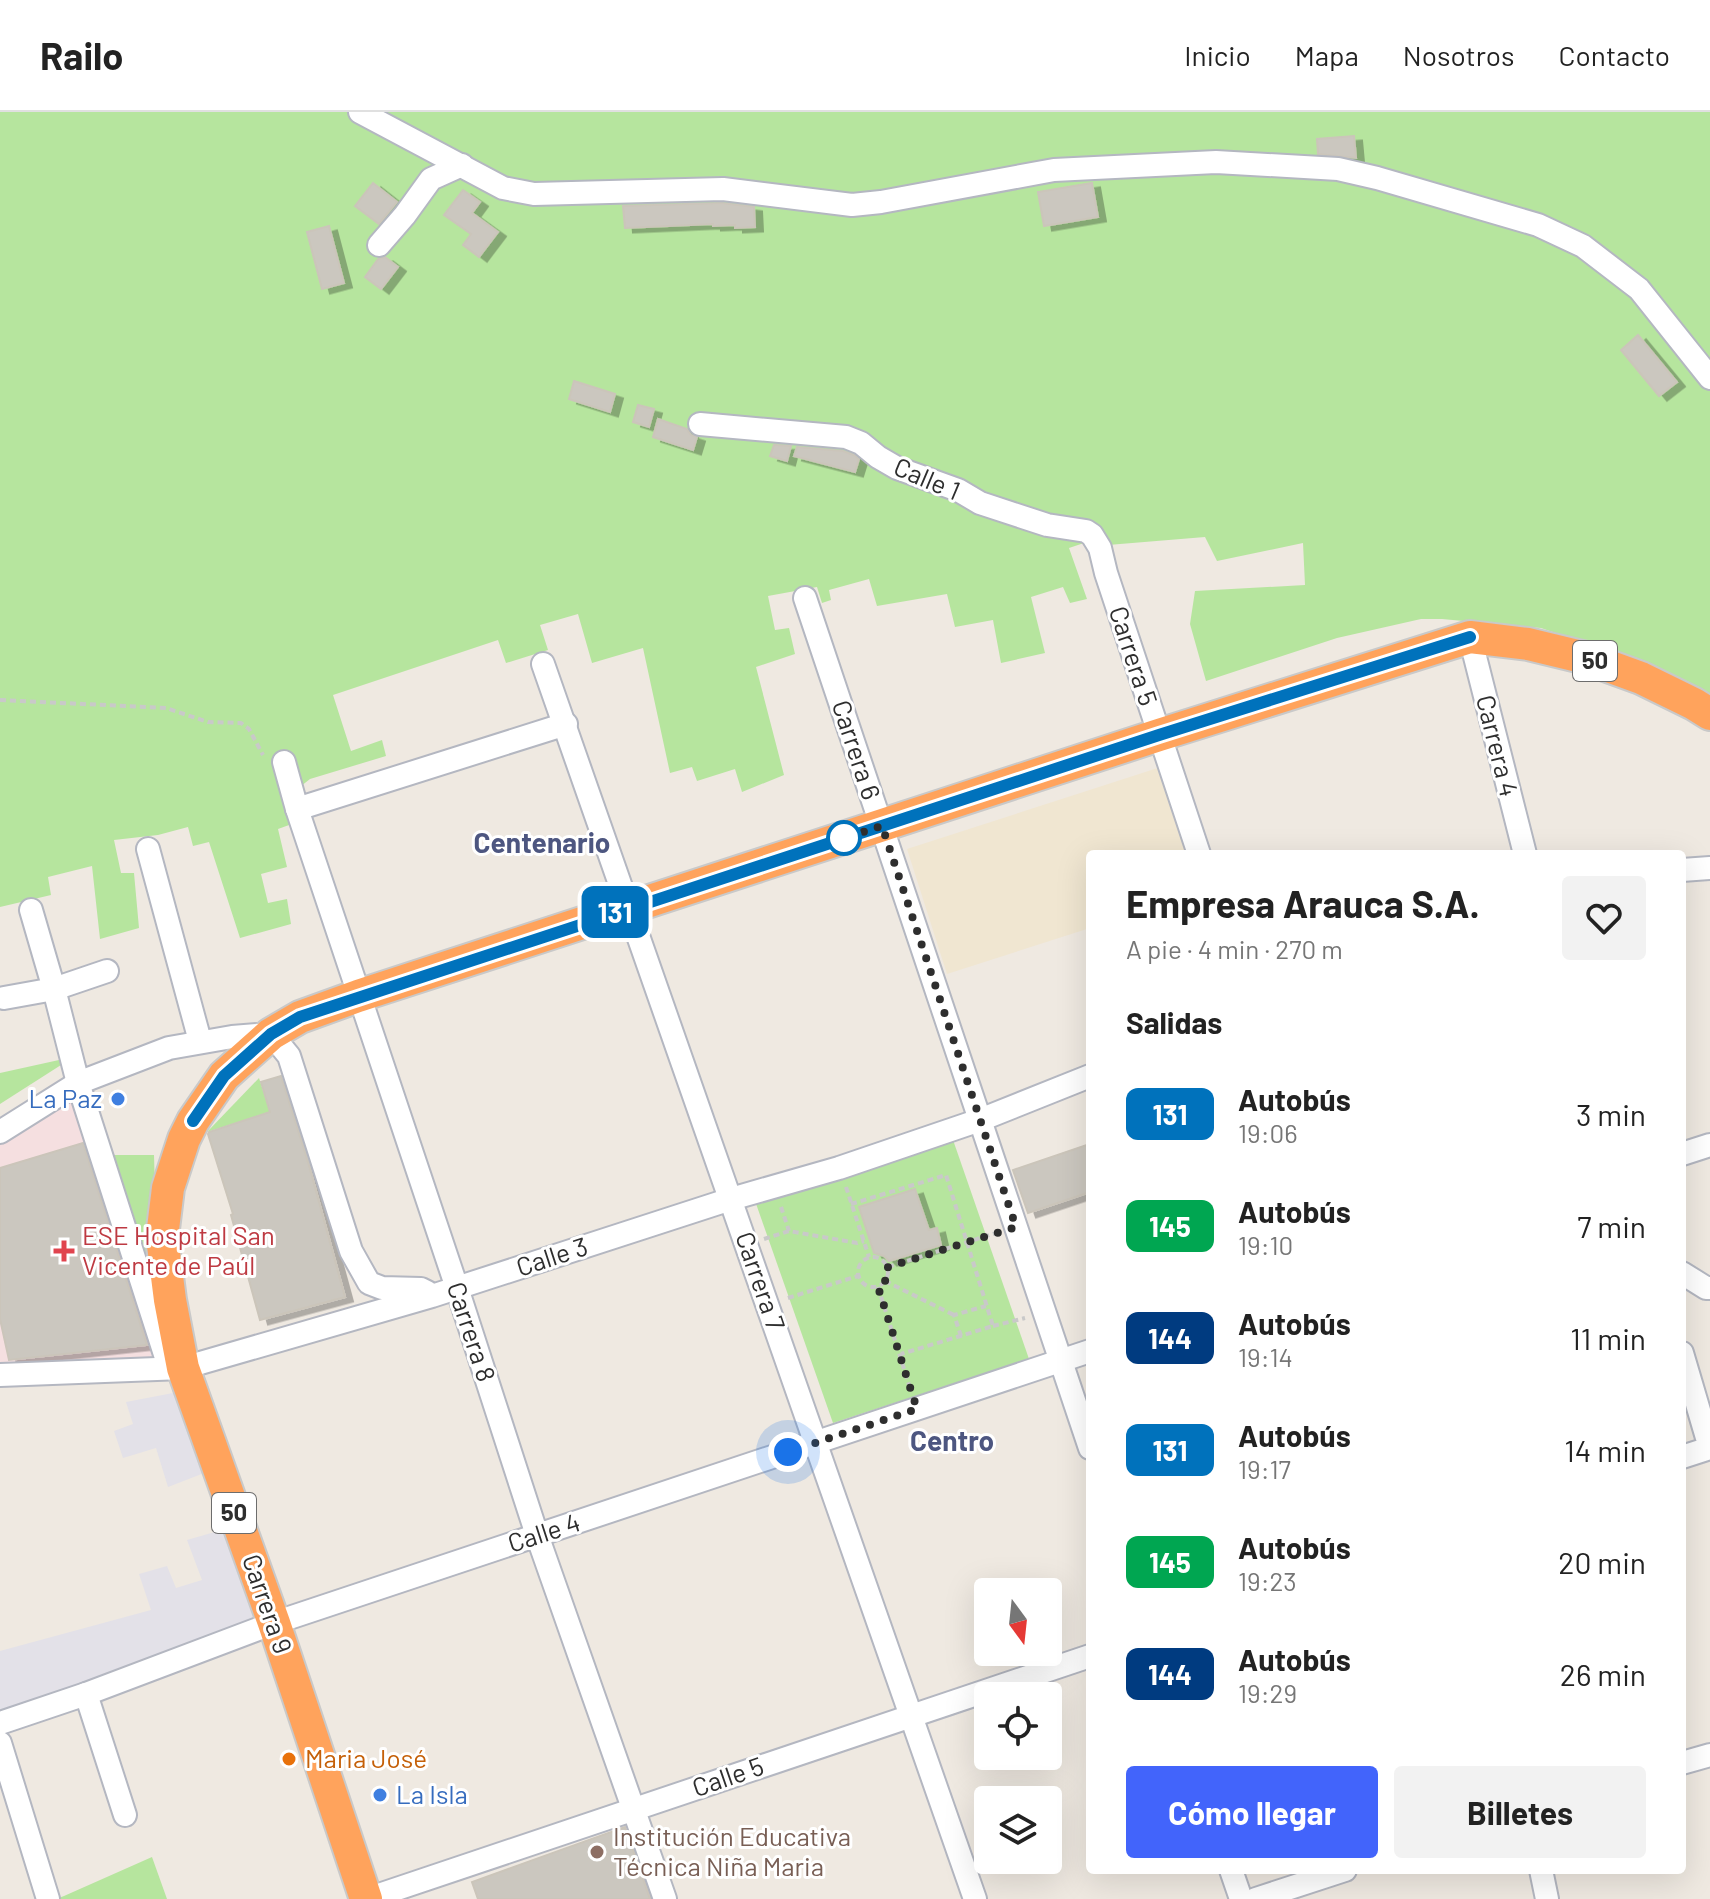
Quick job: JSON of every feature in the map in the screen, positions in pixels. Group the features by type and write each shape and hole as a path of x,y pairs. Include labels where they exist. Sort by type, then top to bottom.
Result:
{"highway":[{"name":"50","path":"271,1034 300,1017 358,996 1470,637 1528,644 1586,658 1641,678 1710,714"},
{"name":"Carrera 9","path":"271,1034 224,1076 193,1121 168,1188 162,1237 176,1368 274,1623 367,1899"}],"street":[{"path":"360,112 503,188 534,194 723,189 852,205 1054,170 1216,162 1338,169 1538,225 1583,246 1639,289 1710,378"},
{"path":"379,245 431,179 462,165"},
{"name":"Calle 1","path":"700,424 846,437 861,443 897,468 958,490 980,503 1047,525 1086,531 1100,548"},
{"name":"Carrera 5","path":"1100,548 1198,850"},
{"name":"Carrera 6","path":"805,598 1086,1436"},
{"name":"Carrera 4","path":"1470,637 1524,850"},
{"name":"Carrera 7","path":"543,664 975,1899"},
{"path":"297,809 566,724"},
{"name":"Carrera 8","path":"284,762 358,996 537,1535 665,1899"},
{"path":"148,849 200,1041"},
{"path":"1686,870 1710,868"},
{"path":"31,910 78,1083 176,1368"},
{"path":"4,998 54,989 107,971"},
{"path":"0,1132 78,1083 169,1048 200,1041 271,1034 289,1056 351,1251 369,1283 390,1289 421,1289 432,1296"},
{"name":"Calle 3","path":"0,1375 176,1368 432,1296 731,1199 839,1168 980,1120 1086,1078"},
{"path":"1686,1153 1710,1145"},
{"path":"1686,1276 1710,1288"},
{"name":"Calle 4","path":"0,1723 274,1623 1086,1352"},
{"path":"1686,1367 1710,1448 1686,1456"},
{"name":"Calle 5","path":"367,1899 1086,1657"},
{"path":"86,1694 125,1815"},
{"path":"0,1743 48,1899"},
{"path":"1686,1762 1710,1755"},
{"path":"1232,1874 1241,1899"},
{"path":"1256,1899 1333,1874"},
{"path":"1542,1874 1547,1899"}],"path":[{"path":"0,700 166,708 208,722 241,723 249,729 264,756 284,762"},
{"path":"839,1168 869,1257"},
{"path":"851,1204 946,1175 993,1326"},
{"path":"888,1267 1016,1227"},
{"path":"789,1231 857,1243 864,1241"},
{"path":"869,1257 880,1258 888,1267 885,1281 878,1287 866,1286 858,1276 860,1265 869,1257"},
{"path":"768,1305 858,1276"},
{"path":"885,1281 954,1315 987,1306"},
{"path":"878,1287 917,1409"},
{"path":"901,1354 1045,1313"},
{"path":"954,1315 961,1336"}],"shaded area":[{"path":"1167,765 1195,850 1086,850 1086,929 947,974 907,849"},
{"name":"ESE Hospital San Vicente de Paúl","path":"83,1090 159,1357 0,1367 0,1144"},
{"path":"169,1377 212,1470 168,1487 156,1448 123,1458 114,1431 133,1424 126,1402 173,1393"},
{"path":"232,1527 262,1618 3,1719 0,1710 0,1651 151,1610 139,1574 167,1566 176,1588 202,1580 187,1540"}],"green space":[{"path":"0,112 1710,112 1710,716 1582,642 1541,628 1442,619 1421,619 1337,638 1206,681 1190,624 1195,591 1305,585 1303,543 1217,561 1205,537 1108,545 1093,540 1069,548 1087,599 1070,603 1063,587 1031,597 1045,653 1001,663 993,620 955,627 947,594 877,606 869,579 829,590 831,600 822,603 817,587 768,596 775,630 789,628 795,654 756,667 784,775 742,792 735,769 697,781 692,767 670,773 643,648 592,663 578,614 540,625 548,650 506,663 498,640 333,695 351,751 382,740 386,756 310,779 296,790 303,820 278,829 287,867 261,874 268,903 287,899 291,924 240,938 209,842 193,846 188,827 158,835 114,840 121,873 134,873 139,928 100,939 92,866 48,877 51,895 0,907"},
{"path":"59,1060 61,1065 0,1104 0,1073"},
{"path":"259,1078 270,1112 207,1132"},
{"path":"952,1137 1029,1359 833,1423 754,1198"},
{"path":"108,1155 154,1155 157,1258 178,1361"},
{"path":"152,1857 167,1899 56,1899 64,1896"}],"building":[{"path":"1354,136 1356,158 1318,154 1317,139"},
{"path":"373,183 397,202 379,224 355,206"},
{"path":"1092,183 1098,217 1044,226 1038,192"},
{"path":"463,190 480,202 472,213 498,232 479,257 463,245 471,234 444,215"},
{"path":"722,203 754,207 755,227 735,228 735,225 713,224 625,228 623,206"},
{"path":"329,226 344,283 322,289 307,232"},
{"path":"385,257 398,267 381,289 365,277 378,259"},
{"path":"1638,335 1677,382 1659,396 1621,350"},
{"path":"574,381 615,394 610,412 569,399"},
{"path":"638,405 654,409 649,427 633,422"},
{"path":"658,419 687,429 697,437 693,450 653,437"},
{"path":"774,445 791,446 787,461 770,456"},
{"path":"797,447 843,451 854,455 859,459 855,472 794,456"},
{"path":"281,1076 345,1297 260,1320 233,1214 208,1134 270,1112 261,1082"},
{"name":"ESE Hospital San Vicente de Paúl","path":"83,1143 147,1345 9,1360 0,1319 0,1168"},
{"path":"1086,1145 1086,1193 1028,1213 1013,1170"},
{"path":"915,1189 929,1230 937,1228 941,1245 889,1261 874,1253 859,1207"},
{"name":"Institución Educativa Técnica Niña Maria","path":"625,1827 650,1899 478,1899 472,1882"}],"bus line":[{"name":"131","path":"193,1121 224,1076 271,1034 300,1017 743,870 1470,637"}],"place":[{"name":"La Paz","path":"118,1099"},
{"name":"ESE Hospital San Vicente de Paúl","path":"64,1251"},
{"name":"Maria José","path":"289,1759"},
{"name":"La Isla","path":"380,1795"},
{"name":"Institución Educativa Técnica Niña Maria","path":"597,1852"}],"district":[{"name":"Centenario","path":"542,843"},
{"name":"Centro","path":"952,1441"}],"route":[{"path":"788,1452 917,1409 878,1287 887,1279 888,1267 1016,1227 882,826 844,838"}]}
